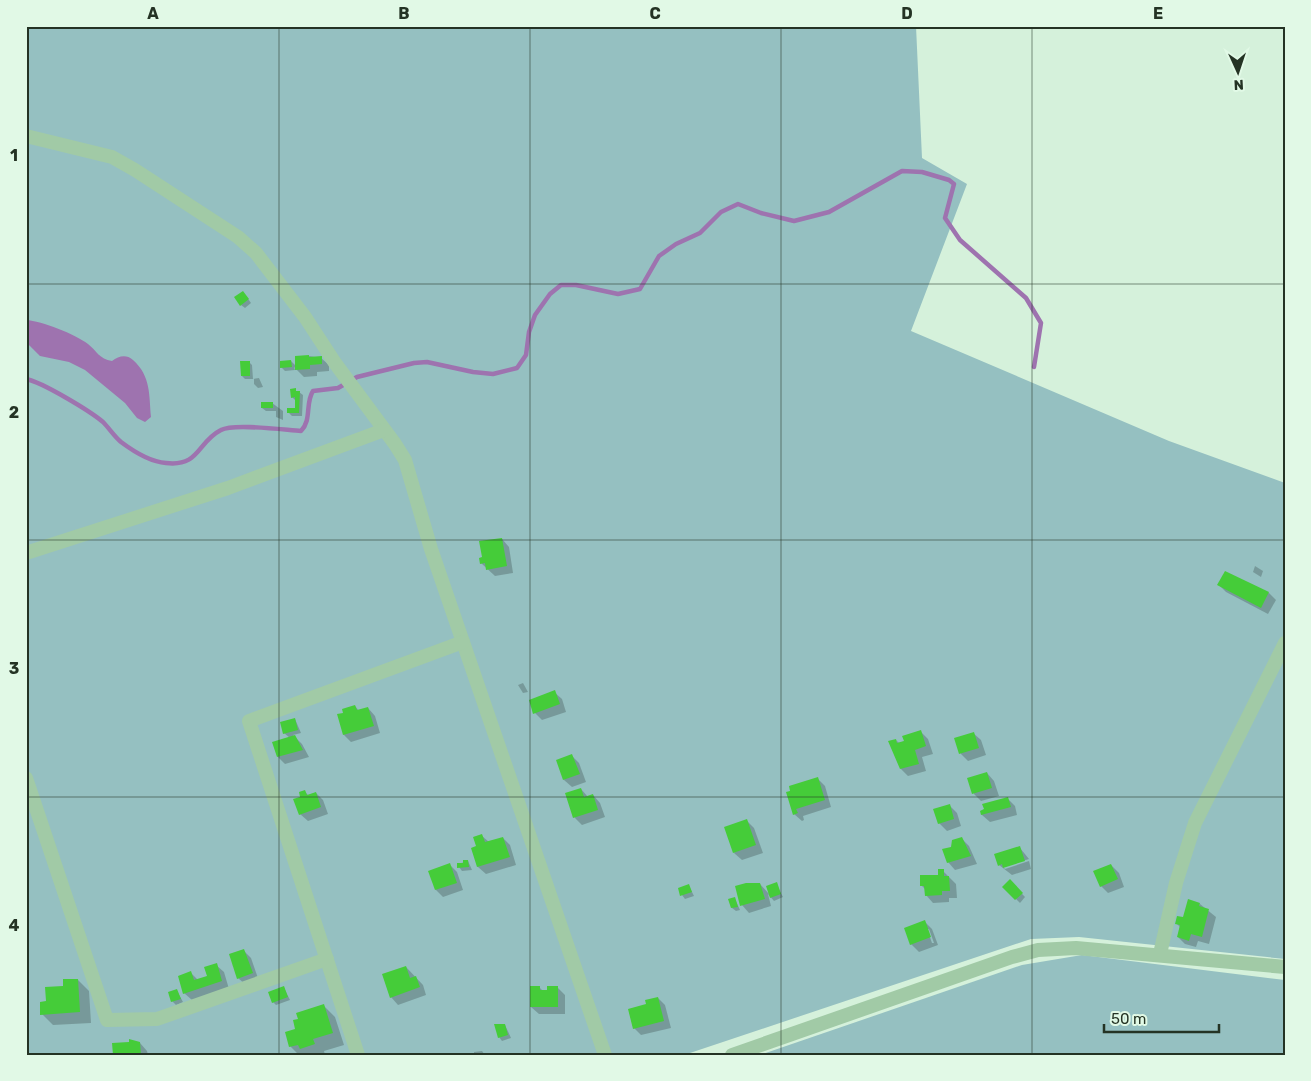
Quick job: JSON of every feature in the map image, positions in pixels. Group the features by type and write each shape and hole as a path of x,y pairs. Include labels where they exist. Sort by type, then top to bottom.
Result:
{"street":[{"path":"26,136 112,158 238,237 256,253 305,317 335,363 404,460 431,549 605,1055"},
{"path":"26,552 228,488 384,430"},
{"path":"358,1055 249,720 463,642"},
{"path":"1160,954 1176,883 1195,823 1285,643"},
{"path":"26,778 107,1020 157,1019 327,959"},
{"path":"732,1055 1012,957 1038,950 1076,948 1160,954 1285,967"}],"shaded area":[{"path":"26,26 916,26 922,158 967,184 911,331 1169,441 1285,483 1285,959 1079,937 1031,939 684,1055 26,1055"},
{"path":"26,320 49,325 67,332 88,344 101,357 108,360 112,361 125,356 133,360 139,366 146,379 151,417 145,422 137,418 125,403 85,370 69,362 40,356 26,342"},
{"path":"1082,955 1285,980 1285,1055 760,1055 1022,965"}],"building":[{"path":"243,291 249,299 240,306 234,297"},
{"path":"309,355 309,357 322,356 322,364 310,365 310,369 295,370 295,356"},
{"path":"291,360 292,367 280,368 280,361"},
{"path":"240,361 250,361 250,376 241,376"},
{"path":"296,388 296,391 300,391 299,413 287,413 287,408 295,408 295,397 291,398 290,389"},
{"path":"261,402 273,402 273,408 261,408"},
{"path":"502,538 507,566 486,570 485,563 480,564 479,558 482,557 479,541"},
{"path":"1225,571 1269,592 1261,608 1217,585"},
{"path":"555,690 560,704 533,714 529,700"},
{"path":"355,705 357,710 368,707 374,726 343,735 337,714 343,713 342,709"},
{"path":"295,718 298,730 283,734 280,722"},
{"path":"921,730 926,746 915,750 919,764 900,769 888,741 896,739 897,743 904,741 902,736"},
{"path":"974,732 979,748 959,754 954,738"},
{"path":"295,735 303,750 277,757 272,742"},
{"path":"572,754 580,774 563,780 556,760"},
{"path":"987,772 992,788 972,794 967,778"},
{"path":"818,777 825,800 796,809 798,813 793,815 786,792 790,791 789,786"},
{"path":"581,788 584,797 593,794 598,810 573,818 565,793"},
{"path":"305,790 307,795 316,792 321,807 299,815 293,799 300,797 299,792"},
{"path":"1008,797 1011,807 981,815 980,811 984,809 982,804"},
{"path":"950,804 954,819 938,824 933,809"},
{"path":"747,819 756,845 733,853 724,827"},
{"path":"482,834 485,842 503,837 510,857 477,867 471,848 476,846 473,837"},
{"path":"962,837 971,856 947,863 942,849 951,847 952,840"},
{"path":"1020,846 1025,861 1003,868 1002,864 998,866 994,854"},
{"path":"463,860 468,860 469,867 457,868 457,863 463,863"},
{"path":"450,863 457,883 435,890 428,871"},
{"path":"1111,864 1118,879 1100,887 1093,871"},
{"path":"938,869 944,869 944,876 949,876 950,891 942,891 942,895 925,896 924,886 920,886 920,875 938,875"},
{"path":"1010,879 1023,893 1015,900 1002,887"},
{"path":"777,882 781,894 770,898 766,886"},
{"path":"746,883 760,883 765,899 740,906 735,886"},
{"path":"689,884 692,892 680,896 678,888"},
{"path":"735,897 738,907 731,908 728,899"},
{"path":"1188,899 1200,903 1199,906 1209,909 1202,937 1191,934 1189,941 1177,937 1180,925 1175,924 1177,916 1183,917"},
{"path":"925,920 931,937 910,945 904,928"},
{"path":"244,949 253,973 237,979 229,954"},
{"path":"217,963 222,981 183,994 178,976 191,971 194,980 207,976 204,967"},
{"path":"406,966 410,978 416,976 420,987 390,998 382,974"},
{"path":"63,979 78,979 80,1012 40,1015 40,1002 46,1001 45,987 63,986"},
{"path":"284,986 288,997 272,1003 268,992"},
{"path":"530,986 540,986 540,990 547,990 547,986 558,986 558,1007 530,1007"},
{"path":"177,989 181,999 171,1002 168,992"},
{"path":"658,997 664,1021 633,1029 628,1009 646,1004 645,1000"},
{"path":"324,1004 333,1033 313,1039 315,1044 300,1049 298,1045 289,1047 285,1032 295,1029 293,1020 298,1019 296,1013"},
{"path":"494,1024 505,1024 508,1035 498,1038"},
{"path":"129,1039 140,1042 141,1055 113,1055 112,1043 129,1042"}],"waterway":[{"path":"26,379 54,391 88,411 103,422 121,442 148,458 166,463 186,461 197,453 213,435 228,428 248,427 301,431 308,417 309,401 313,391 338,388 357,377 414,363 427,362 473,372 493,374 517,368 526,355 529,332 535,315 550,294 561,285 576,285 618,294 640,289 659,256 676,244 700,233 721,212 738,204 761,213 794,221 829,212 902,171 922,172 949,180 954,184 945,218 960,240 1026,298 1041,323 1034,367"}]}
